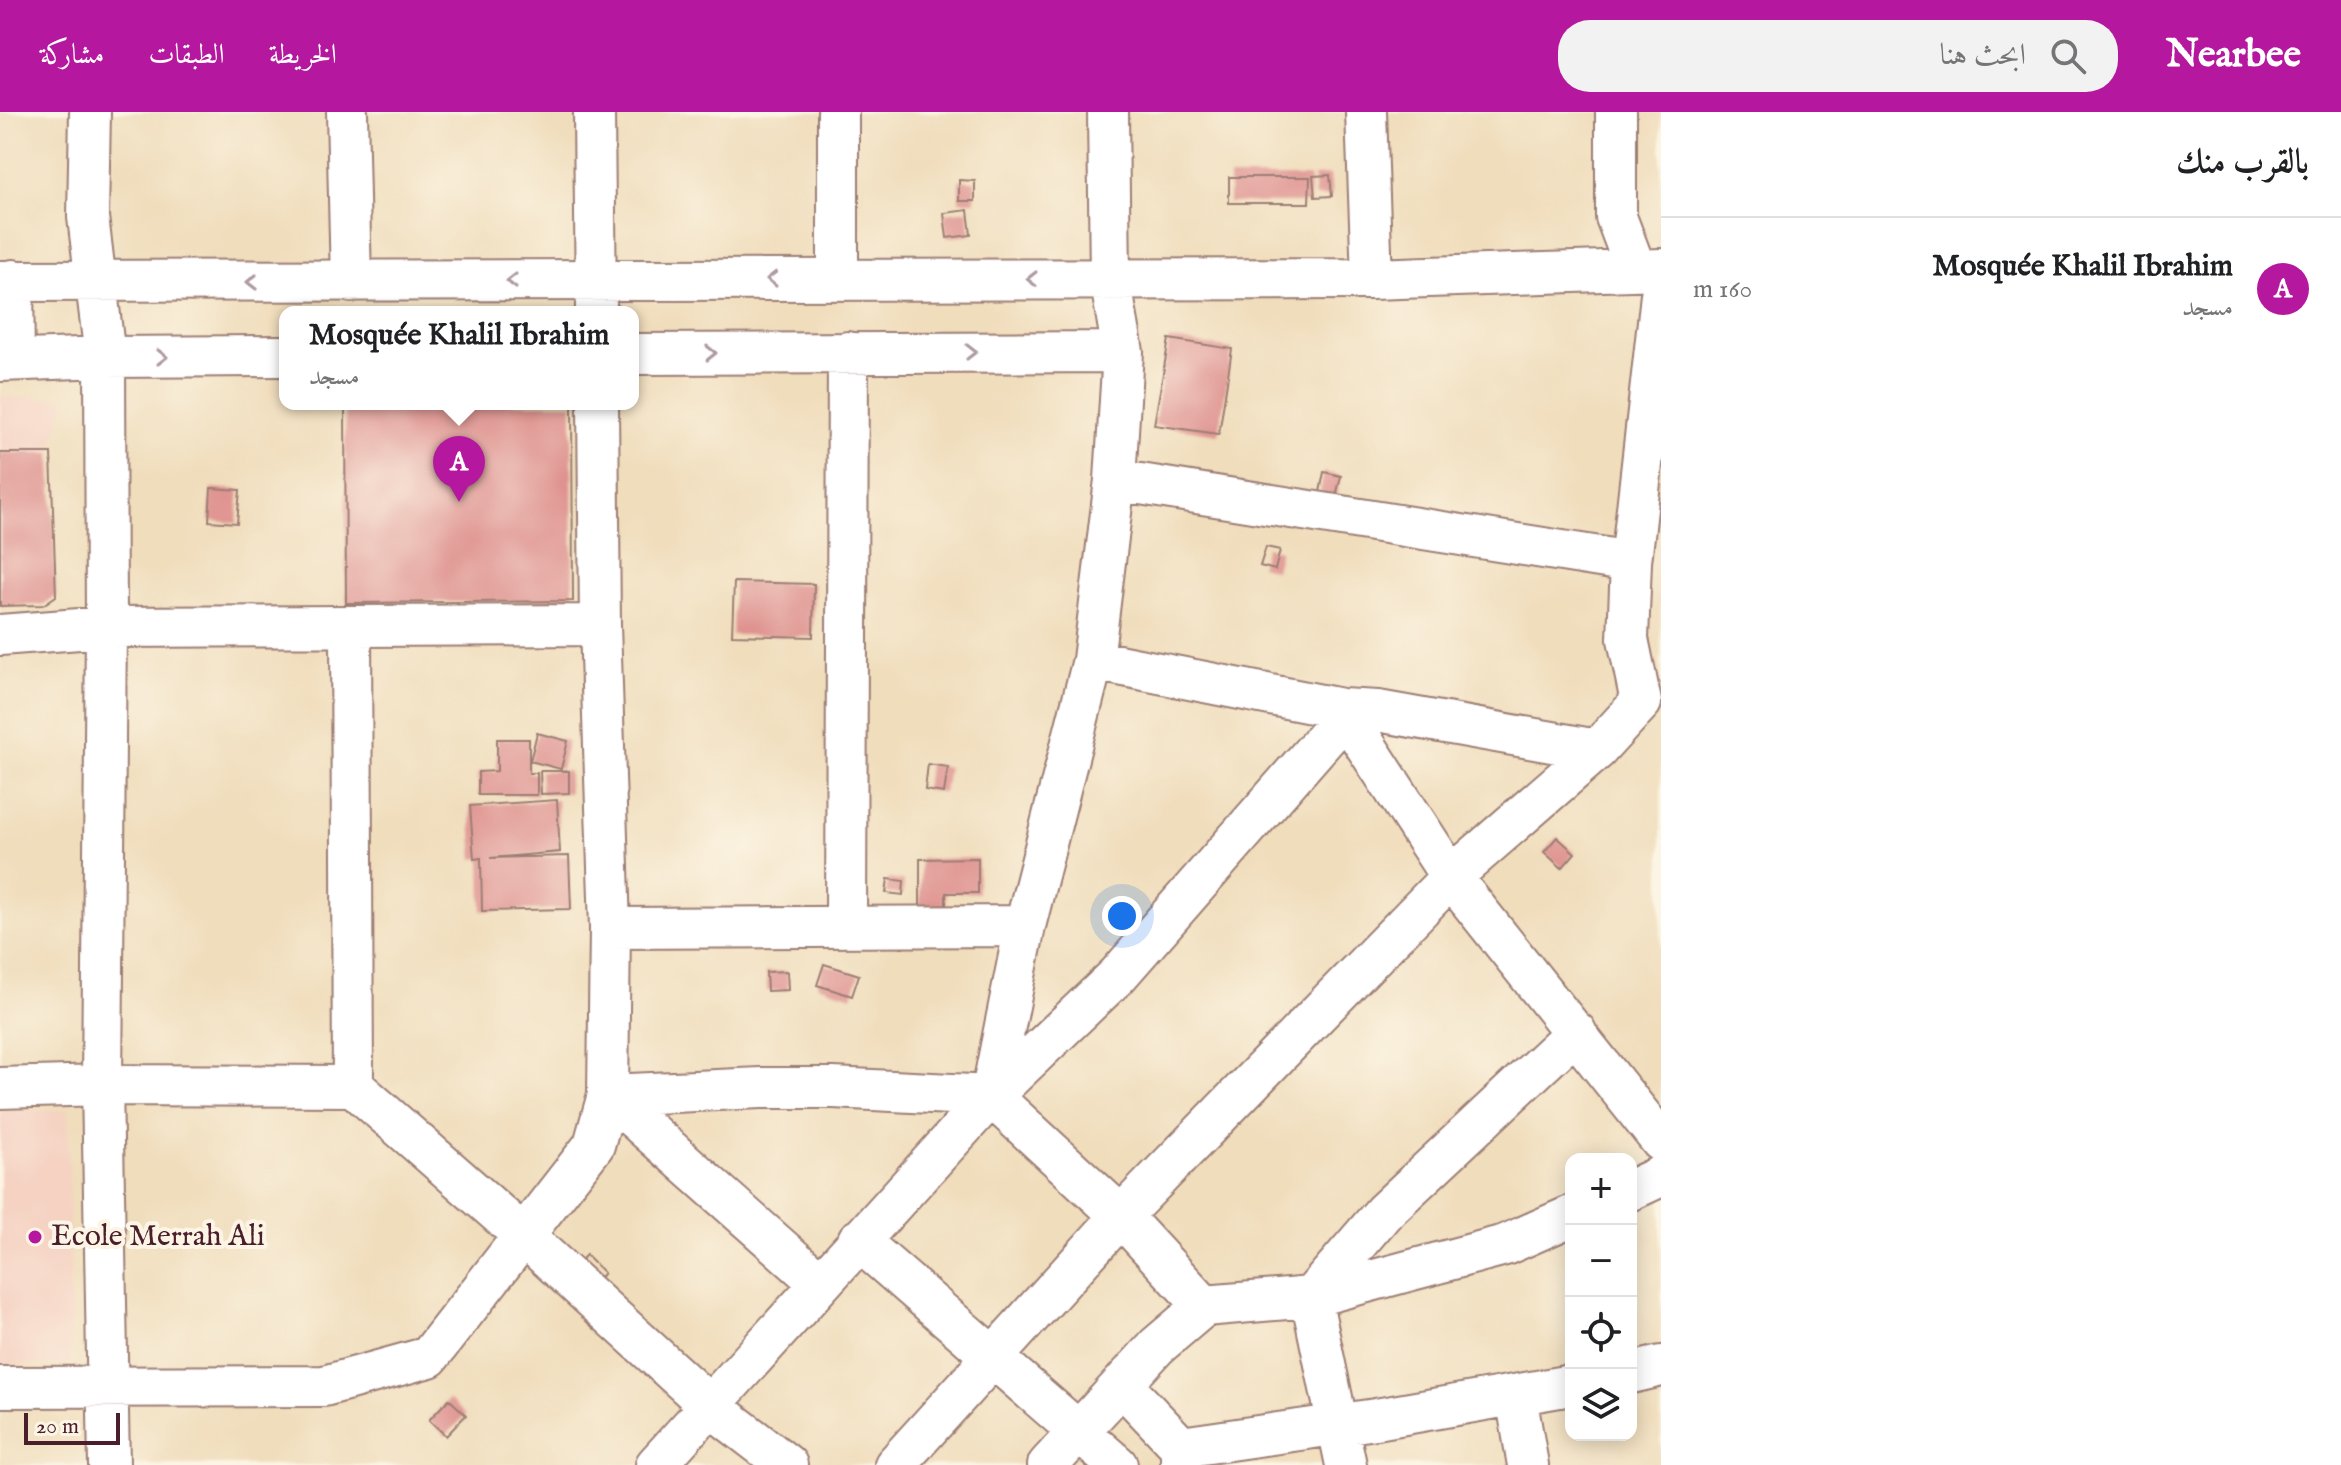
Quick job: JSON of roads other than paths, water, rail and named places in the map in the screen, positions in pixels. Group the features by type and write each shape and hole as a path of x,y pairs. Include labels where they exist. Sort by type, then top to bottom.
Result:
{"street":[{"path":"90,112 88,217 105,357 102,1085 109,1465"},
{"path":"347,112 351,282"},
{"path":"594,112 610,296"},
{"path":"838,112 838,279"},
{"path":"991,1096 1025,926 1093,660 1115,480 1123,352 1110,278 1108,112"},
{"path":"1366,112 1372,279"},
{"path":"895,1465 1121,1216 1451,877 1597,750 1651,714 1628,639 1653,278 1616,217 1616,112"},
{"path":"279,356 7,360 6,280 351,282 610,296 838,279 1653,278"},
{"path":"846,927 848,352"},
{"path":"639,354 1123,352"},
{"path":"0,1387 324,1386 429,1357 594,1145 608,1095 610,928 600,625 598,410"},
{"path":"1115,480 1631,562"},
{"path":"0,635 106,627 600,625"},
{"path":"351,628 353,1086"},
{"path":"1093,660 1342,709 1378,711 1597,750"},
{"path":"1342,709 1451,877 1661,1141"},
{"path":"656,1465 991,1096 1118,975 1329,734 1342,709"},
{"path":"610,928 1025,926"},
{"path":"1311,1297 1384,1212 1576,1032"},
{"path":"0,1088 102,1085 353,1086 524,1236 709,1405 787,1465"},
{"path":"608,1095 776,1088 991,1096 1121,1216 1204,1306"},
{"path":"608,1095 820,1283"},
{"path":"1637,1187 1661,1176"},
{"path":"1048,1465 1157,1346 1204,1306 1311,1297 1505,1245 1565,1219"},
{"path":"858,1240 1117,1465"},
{"path":"1311,1297 1346,1465"},
{"path":"1637,1372 1661,1366"},
{"path":"1122,1385 1181,1456 1338,1425 1565,1386"},
{"path":"1516,1396 1528,1465"}],"place":[{"name":"Mosquée Khalil Ibrahim","path":"459,502"},
{"name":"Ecole Merrah Ali","path":"35,1237"}]}
